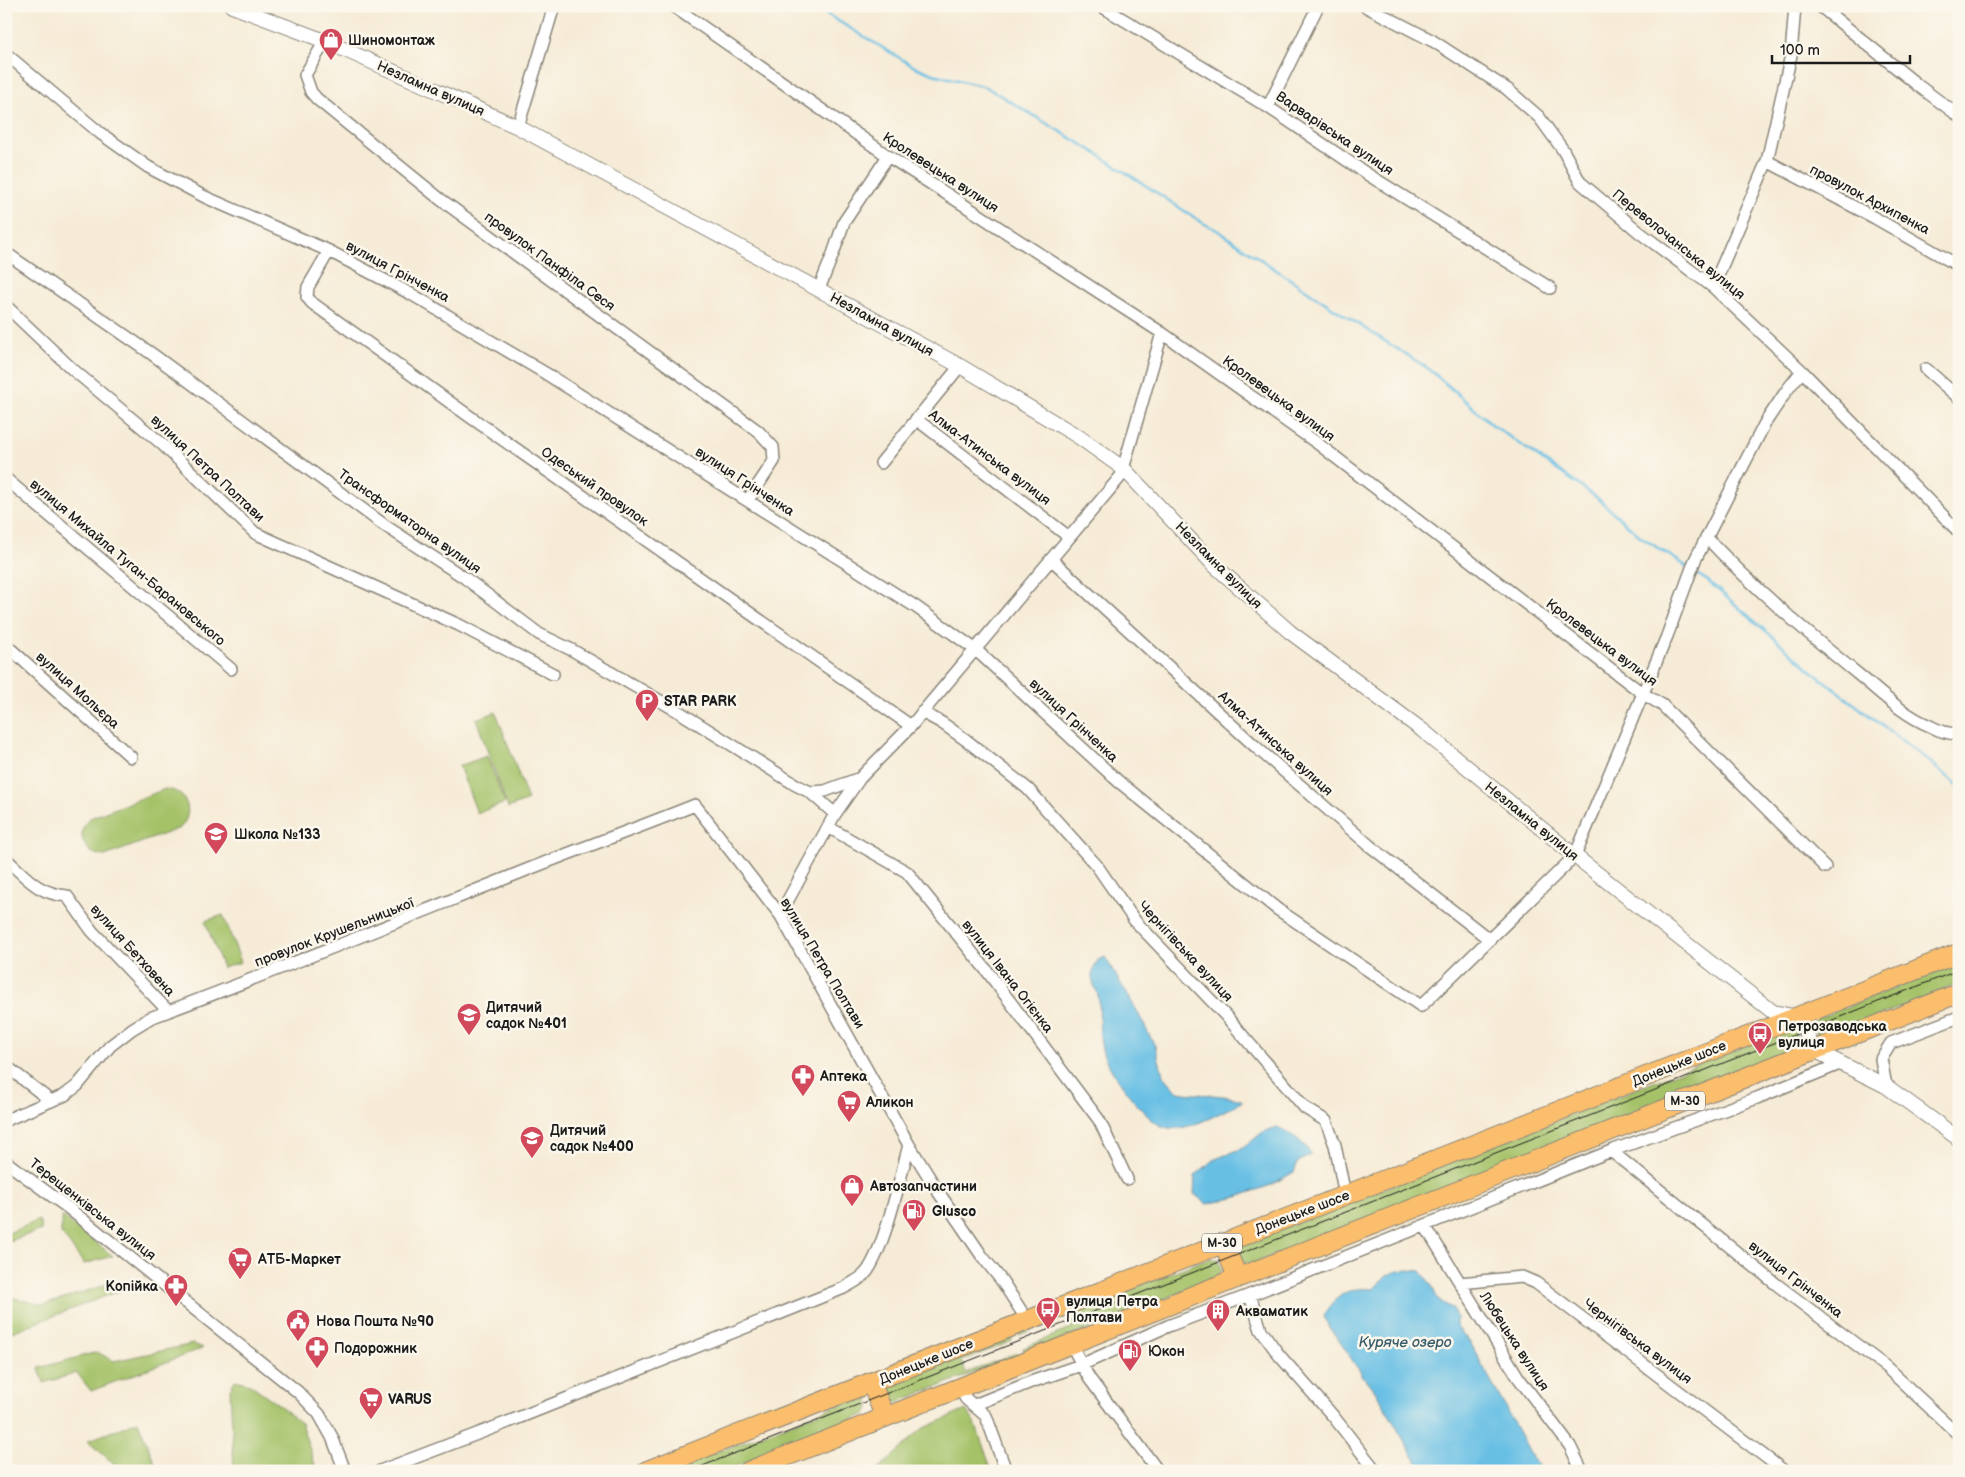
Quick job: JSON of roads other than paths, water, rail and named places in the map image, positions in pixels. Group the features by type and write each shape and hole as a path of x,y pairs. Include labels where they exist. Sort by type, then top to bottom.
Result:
{"highway":[{"name":"Донецьке шосе","path":"646,1471 1959,953"},
{"name":"М-30","path":"749,1471 1959,993"},
{"path":"1223,1243 1238,1278"},
{"path":"871,1382 885,1417"}],"street":[{"name":"Незламна вулиця","path":"232,6 325,42 518,127 960,366 1079,437 1124,469 1215,566 1290,632 1422,730 1575,856 1773,1012 1798,1018"},
{"path":"518,127 554,6"},
{"name":"Кролевецька вулиця","path":"672,6 888,156 1162,333 1317,444 1642,693 1662,705 1825,867"},
{"name":"Варварівська вулиця","path":"1101,6 1268,107 1367,174 1550,288"},
{"path":"1268,107 1318,6"},
{"name":"Переволочанська вулиця","path":"1365,6 1433,40 1507,89 1539,117 1563,150 1580,182 1639,232 1713,287 1802,371 1958,529"},
{"path":"1713,287 1767,161 1791,55 1795,6"},
{"path":"1820,6 1959,116"},
{"name":"провулок Панфіла Сеся","path":"325,42 304,75 311,92 317,99 440,199 758,431 773,447 774,461 748,500"},
{"name":"вулиця Грінченка","path":"6,54 100,133 148,167 205,197 329,252 411,294 536,368 916,607 976,650 1118,781 1277,909 1420,1006 1490,940"},
{"name":"Незламна вулиця","path":"819,289 844,222 888,156"},
{"name":"провулок Архипенка","path":"1767,161 1875,218 1959,266"},
{"name":"Одеський провулок","path":"329,252 308,287 307,297 312,303 469,416 911,726"},
{"name":"Трансформаторна вулиця","path":"6,253 152,354 384,524 465,578 539,634 572,650 681,713 810,792 835,814"},
{"name":"вулиця Петра Полтави","path":"6,306 71,368 162,444 255,533 459,625 553,674"},
{"path":"781,916 835,814 860,778 911,726 1121,476 1162,333"},
{"path":"881,462 960,366"},
{"path":"1926,369 1959,398"},
{"path":"1490,940 1575,856 1667,636 1695,560 1765,423 1802,371"},
{"name":"Алма-Атинська вулиця","path":"916,419 1069,537"},
{"name":"вулиця Михайла Туган-Барановського","path":"6,479 231,669"},
{"path":"1707,538 1729,562 1806,633 1889,700 1909,715 1929,726 1950,734 1959,734"},
{"name":"Алма-Атинська вулиця","path":"1051,559 1257,748 1370,846 1490,940"},
{"name":"вулиця Мольєра","path":"6,646 130,757"},
{"name":"Чернігівська вулиця","path":"922,712 966,740 1028,789 1097,866 1135,921 1225,1015 1305,1108 1326,1121 1335,1145 1345,1196"},
{"path":"810,792 825,791 860,778"},
{"name":"вулиця Петра Полтави","path":"695,805 781,916 909,1144 939,1193 982,1256 1002,1281 1027,1320"},
{"name":"провулок Крушельницької","path":"6,1120 64,1095 77,1086 110,1046 150,1018 423,913 509,876 695,805"},
{"name":"вулиця Івана Огієнка","path":"828,828 907,872 987,971 1099,1120 1127,1179"},
{"name":"вулиця Бетховена","path":"6,858 40,890 54,895 68,896 92,931 168,1012"},
{"path":"1886,1086 1881,1059 1891,1043 1959,1017"},
{"path":"1798,1018 1814,1050 1886,1086 1959,1139"},
{"path":"974,1405 1081,1365 1168,1326 1611,1151 1757,1098 1842,1063"},
{"path":"6,1066 51,1101"},
{"path":"380,1471 844,1288 864,1275 875,1257 891,1212 909,1144"},
{"name":"вулиця Грінченка","path":"1611,1151 1784,1289 1886,1367 1959,1435"},
{"name":"Терещенківська вулиця","path":"6,1162 67,1207 298,1392 319,1414 332,1437 345,1471"},
{"path":"1399,1215 1407,1233"},
{"name":"Любецька вулиця","path":"1424,1226 1518,1376 1570,1446 1582,1471"},
{"name":"Чернігівська вулиця","path":"1460,1283 1507,1277 1522,1277 1536,1283 1784,1471"},
{"path":"1250,1295 1261,1330 1376,1471"},
{"path":"1071,1344 1081,1365 1158,1471"},
{"path":"960,1388 966,1400 986,1416 1006,1471"}],"water":[{"path":"1105,957 1136,1009 1156,1048 1163,1075 1178,1092 1236,1098 1243,1101 1203,1121 1181,1128 1162,1126 1137,1105 1112,1071 1101,1047 1099,1000 1092,974 1098,960"},
{"path":"1277,1127 1301,1142 1311,1155 1298,1162 1294,1172 1271,1185 1237,1197 1207,1204 1194,1194 1195,1176 1213,1160 1243,1148 1263,1132"},
{"name":"Куряче озеро","path":"1407,1270 1421,1271 1432,1286 1438,1300 1452,1308 1456,1317 1456,1326 1471,1344 1533,1459 1543,1471 1425,1471 1413,1456 1378,1395 1323,1317 1333,1303 1344,1294 1356,1289 1374,1289 1388,1275"}],"waterway":[{"path":"813,6 913,66 933,74 986,87 1096,153 1203,223 1217,230 1333,308 1429,369 1494,426 1596,497 1641,537 1689,568"},
{"path":"1695,573 1708,581 1819,677 1959,786"}],"tram line":[{"path":"690,1471 1959,970"}],"place":[{"name":"Шиномонтаж","path":"331,61"},
{"name":"STAR PARK","path":"647,722"},
{"name":"Школа №133","path":"216,855"},
{"name":"Дитячий садок №401","path":"469,1036"},
{"name":"Петрозаводська вулиця","path":"1760,1055"},
{"name":"Аптека","path":"803,1097"},
{"name":"Аликон","path":"849,1123"},
{"name":"Дитячий садок №400","path":"532,1159"},
{"name":"Автозапчастини","path":"852,1207"},
{"name":"Glusco","path":"914,1232"},
{"name":"АТБ-Маркет","path":"240,1280"},
{"name":"Копійка","path":"176,1307"},
{"name":"вулиця Петра Полтави","path":"1048,1330"},
{"name":"Акваматик","path":"1218,1332"},
{"name":"Нова Пошта №90","path":"298,1342"},
{"name":"Подорожник","path":"317,1369"},
{"name":"Юкон","path":"1130,1372"},
{"name":"VARUS","path":"371,1420"}]}
